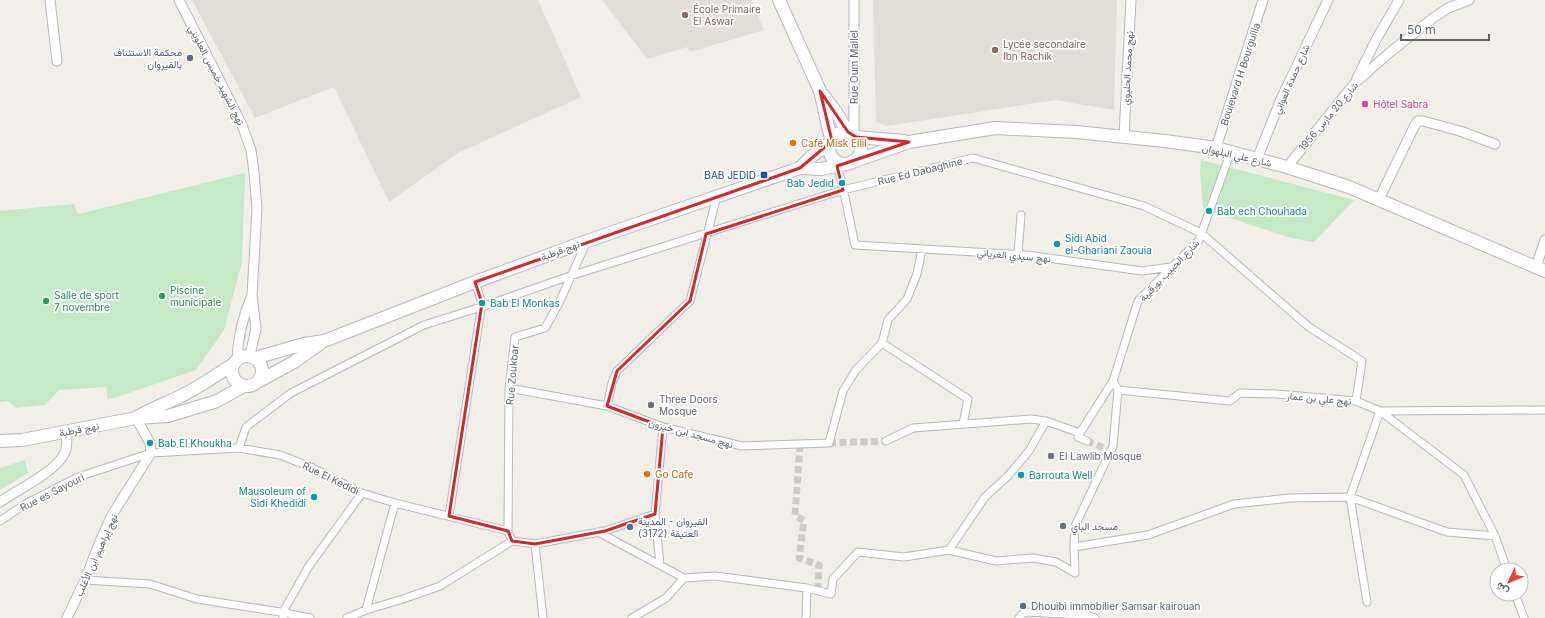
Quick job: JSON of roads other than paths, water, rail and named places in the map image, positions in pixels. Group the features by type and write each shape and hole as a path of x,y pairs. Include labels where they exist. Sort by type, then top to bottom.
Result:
{"street":[{"path":"50,0 57,61"},
{"name":"نهج الشهيد خميس العلويني","path":"179,0 242,125 250,150 254,172 257,209 252,295 256,329 252,357"},
{"path":"779,0 820,91 830,141 830,155 834,160 845,164 857,158 861,148 820,91"},
{"name":"Rue Oum Mallel","path":"853,135 854,0"},
{"name":"نهج محمد الحليوي","path":"1124,136 1131,0"},
{"name":"Boulevard H Bourguilla","path":"1216,148 1263,0"},
{"name":"شارع حمدة العواني","path":"1257,159 1284,93 1328,0"},
{"path":"1355,83 1377,38 1399,0"},
{"name":"شارع 20 مارس 1956","path":"1287,167 1355,83 1389,53 1433,18 1448,8 1469,0"},
{"path":"1379,199 1418,121 1453,130 1495,144"},
{"name":"شارع علي البلهوان","path":"909,142 995,128 1124,136 1231,151 1349,187 1541,269"},
{"path":"800,168 836,135 842,132 853,135 909,142"},
{"path":"800,168 822,169 845,164 909,142"},
{"name":"شارع الحبيب بورقيبة","path":"1113,381 1138,301 1199,240 1231,151"},
{"name":"Rue Ed Dabaghine","path":"239,448 246,427 291,393 424,325 570,276 843,190 973,158 1144,206 1201,233 1309,327 1362,361 1356,401"},
{"path":"843,190 845,164"},
{"name":"نهج قرطبة","path":"259,381 294,362 324,342 475,282 587,241 800,168"},
{"name":"نهج سيدي الغرياني","path":"843,190 855,245 1018,254 1142,271 1171,267"},
{"path":"607,406 612,383 617,371 690,301 717,196"},
{"path":"1018,254 1021,215"},
{"path":"1541,269 1545,240"},
{"name":"Rue Zoukbar","path":"512,541 508,531 509,388 515,337 545,328 559,303 587,241"},
{"path":"922,249 917,274 907,299 888,320 882,343 968,399 963,424"},
{"path":"449,516 482,303 475,282"},
{"name":"نهج الشهيد خميس العلويني","path":"235,362 239,335 245,312 252,295"},
{"name":"نهج قرطبة","path":"252,357 304,344 324,342"},
{"name":"نهج مسجد ابن خيرون","path":"509,388 607,406 662,427 742,446 830,443 843,391 856,370 882,343"},
{"path":"241,356 252,357 259,361 263,371 259,381 250,386 244,386 235,381 231,371 235,362 241,356"},
{"name":"نهج قرطبة","path":"136,418 204,383 235,362"},
{"path":"598,532 684,578 715,576 807,588 831,594 833,579 858,552 904,557 949,550 996,561 1033,558 1056,562 1075,573 1075,526 1113,446 1118,390 1113,381 1078,437 1087,441"},
{"name":"نهج قرطبة","path":"22,440 136,418 168,416 218,401 244,386"},
{"name":"نهج علي بن عمار","path":"1118,390 1230,401 1240,393 1276,394 1356,401 1380,411 1545,410"},
{"path":"1368,602 1350,497 1380,411 1464,475 1495,536 1504,562"},
{"path":"136,418 150,443 151,453"},
{"path":"886,440 913,428 1031,419 1046,421 1080,433"},
{"path":"949,550 985,497 1008,476 1029,451 1046,421"},
{"path":"660,565 655,514 662,427"},
{"path":"0,502 39,477 59,461 67,446 66,432"},
{"path":"0,441 22,440"},
{"path":"0,451 22,440"},
{"name":"Rue El Kedidi","path":"151,453 239,448 280,454 362,493 395,503 508,531"},
{"name":"Rue es Sayouri","path":"0,521 27,503 78,477 151,453"},
{"name":"نهج إبراهيم ابن الأغلب","path":"67,618 85,580 112,515 151,453"},
{"path":"283,615 309,566 362,493"},
{"path":"1074,547 1148,535 1234,504 1290,498 1350,497 1447,532 1495,536"},
{"path":"366,610 395,503"},
{"path":"347,618 366,610 440,586 512,541 535,544 598,532 655,514"},
{"path":"535,544 543,618"},
{"path":"632,618 666,598 684,578"},
{"path":"85,580 150,584 196,599 283,615 310,618"},
{"path":"806,618 807,588"},
{"path":"1519,602 1524,618"},
{"path":"1019,618 1024,612 1087,616 1095,618"}],"tunnel":[{"path":"829,443 886,441"},
{"path":"1087,441 1111,451"},
{"path":"800,445 795,515 804,521 799,558 819,565 818,591"}],"place":[{"name":"École Primaire El Aswar","path":"685,15"},
{"name":"Lycée secondaire Ibn Rachik","path":"995,50"},
{"name":"محكمة الاستئناف بالقيروان","path":"190,58"},
{"name":"Hôtel Sabra","path":"1365,104"},
{"name":"Café Misk Ellil","path":"793,143"},
{"name":"BAB JEDID","path":"764,175"},
{"name":"Bab Jedid","path":"842,183"},
{"name":"Bab ech Chouhada","path":"1209,211"},
{"name":"Sidi Abid el-Ghariani Zaouia","path":"1057,244"},
{"name":"Piscine municipale","path":"162,296"},
{"name":"Salle de sport 7 novembre","path":"46,301"},
{"name":"Bab El Monkas","path":"482,303"},
{"name":"Three Doors Mosque","path":"651,405"},
{"name":"Bab El Khoukha","path":"150,443"},
{"name":"El Lawlib Mosque","path":"1051,456"},
{"name":"Go Cafe","path":"647,474"},
{"name":"Barrouta Well","path":"1021,475"},
{"name":"Mausoleum of Sidi Khedidi","path":"314,497"},
{"name":"مسجد الباي","path":"1063,526"},
{"name":"القيروان - المدينة العتيقة (3172)","path":"630,527"},
{"name":"Dhouibi immobilier Samsar kairouan","path":"1023,606"}]}
